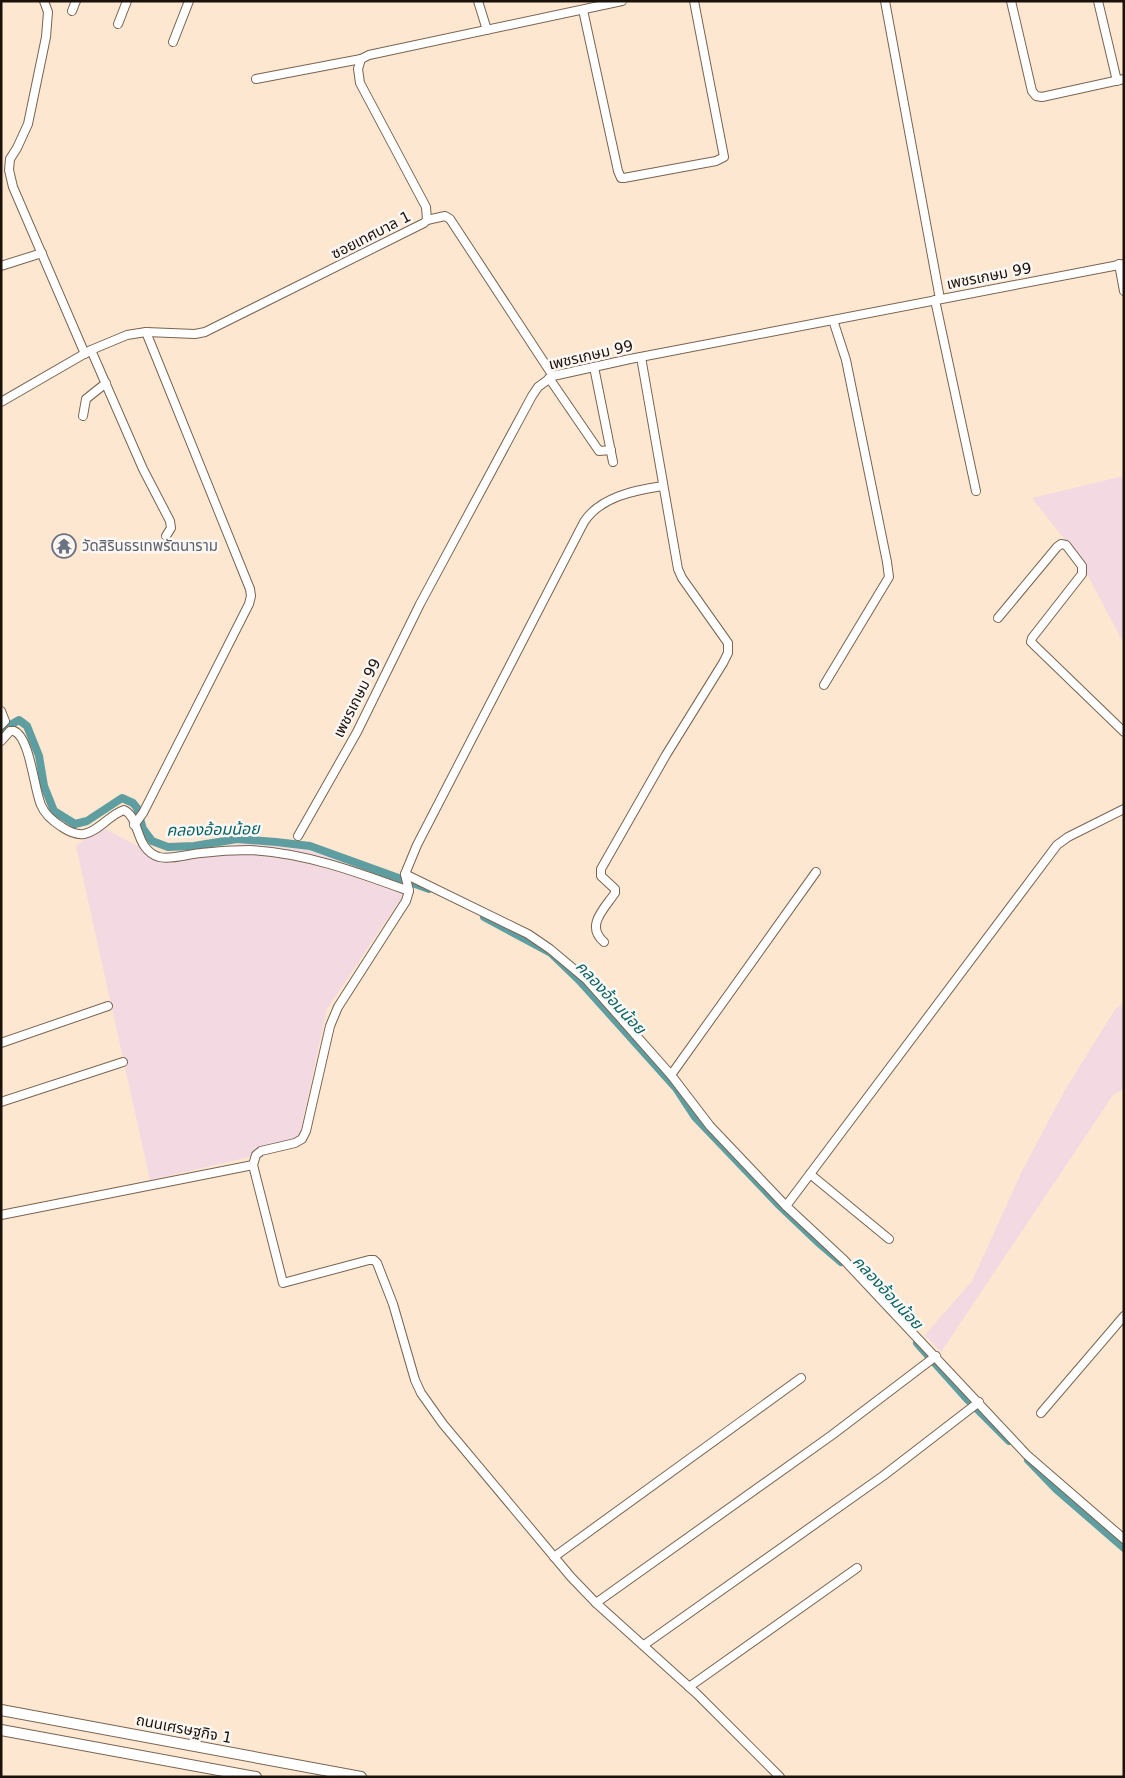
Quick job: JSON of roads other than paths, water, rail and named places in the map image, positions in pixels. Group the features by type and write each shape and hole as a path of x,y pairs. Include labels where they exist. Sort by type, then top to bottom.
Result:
{"main road":[{"name":"ถนนเศรษฐกิจ 1","path":"1,1710 331,1774 361,1777"},
{"path":"1,1730 256,1777"}],"street":[{"path":"44,1 48,12 46,36 28,124 10,159 9,170 14,187 42,253 88,352 106,383 143,469 170,522 171,528 166,536"},
{"path":"72,11 76,1"},
{"path":"118,24 127,1"},
{"path":"174,42 189,1"},
{"path":"478,1 487,30"},
{"path":"256,79 362,59 369,55 622,1"},
{"path":"583,10 618,171 620,176 624,178 716,161 724,157 694,1"},
{"path":"885,1 937,300 976,491"},
{"path":"1011,1 1032,91 1036,96 1042,97 1120,80 1098,1"},
{"name":"ซอยเทศบาล 1","path":"1,402 88,352 127,334 146,332 195,334 205,332 422,225 427,220 426,207 360,83 358,69 362,59"},
{"path":"1,160 10,159"},
{"path":"427,220 445,216 450,219 599,451 610,450"},
{"path":"1,266 42,253"},
{"path":"1122,264 1124,291"},
{"name":"เพชรเกษม 99","path":"298,836 366,716 420,604 538,386 551,377 640,357 1122,264"},
{"path":"824,684 889,578 888,562 846,360 833,320"},
{"path":"135,824 143,813 190,722 249,604 251,596 250,589 146,332"},
{"path":"604,942 596,934 595,926 615,893 615,889 601,876 601,869 666,755 723,662 729,648 728,643 678,570 640,357"},
{"path":"594,367 613,462"},
{"path":"83,416 86,399 106,383"},
{"path":"663,486 636,490 603,504 590,512 417,845 405,875 409,890 403,907 333,1017 306,1131 302,1139 295,1143 261,1151 256,1155 253,1165 284,1283 374,1260 377,1263 392,1304 415,1380 421,1393 443,1424 554,1557 596,1603 644,1644 780,1777"},
{"path":"998,618 1057,547 1060,544 1066,545 1082,566 1082,574 1032,638 1031,642 1124,732"},
{"path":"1,711 6,721 1,725"},
{"path":"1,741 10,731 20,735 28,754 41,806 65,830 76,834 84,834 124,810 130,814 144,847 165,858 202,853 250,850 332,864 409,890"},
{"path":"786,1206 939,1001 1058,846 1068,836 1124,809"},
{"path":"671,1075 816,872"},
{"path":"405,875 528,934 550,949 587,980 671,1075 710,1126 786,1206 844,1260 975,1405 1027,1455 1124,1539"},
{"path":"1,1043 108,1006"},
{"path":"1,1102 123,1062"},
{"path":"1,1215 253,1165"},
{"path":"810,1174 889,1239"},
{"path":"1041,1413 1124,1316"},
{"path":"596,1603 832,1435 933,1358"},
{"path":"554,1557 801,1378"},
{"path":"644,1644 883,1476 975,1405"},
{"path":"689,1687 856,1568"}],"waterway":[{"name":"คลองอ้อมน้อย","path":"1,734 7,727 19,720 27,726 39,756 44,786 54,811 75,824 87,821 122,798 133,803 137,808 143,829 152,841 168,847 194,846 237,839 310,846 429,889"},
{"name":"คลองอ้อมน้อย","path":"484,917 551,953 579,980 676,1088 695,1117 778,1204 841,1262"},
{"name":"คลองอ้อมน้อย","path":"917,1343 968,1400 1009,1441"},
{"name":"คลองอ้อมน้อย","path":"1028,1460 1056,1489 1124,1548"}],"place":[{"name":"วัดสิรินธรเทพรัตนาราม","path":"64,546"}]}
